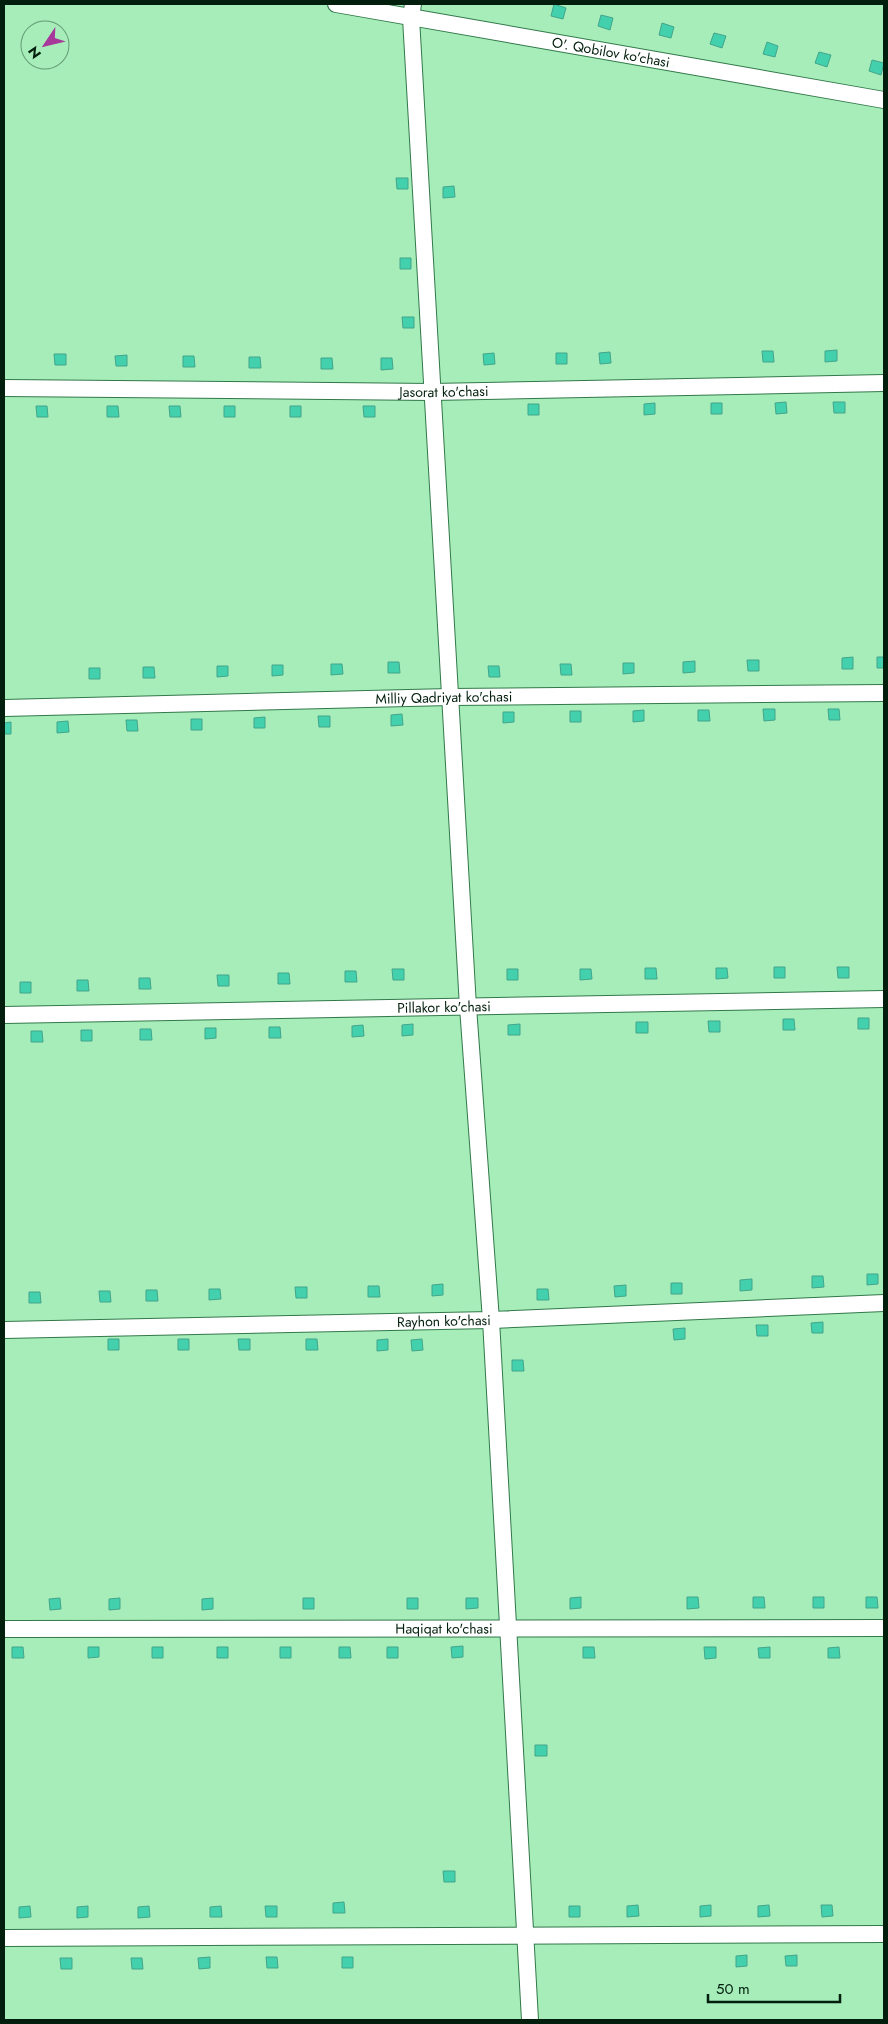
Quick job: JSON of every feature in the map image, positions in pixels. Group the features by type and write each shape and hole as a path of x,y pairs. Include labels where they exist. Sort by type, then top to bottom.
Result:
{"street":[{"name":"O'. Qobilov ko'chasi","path":"336,4 412,11 884,100"},
{"path":"412,11 468,1007 491,1320 530,2020"},
{"name":"Jasorat ko'chasi","path":"4,388 432,392 884,383"},
{"name":"Milliy Qadriyat ko'chasi","path":"4,708 450,697 884,693"},
{"name":"Pillakor ko'chasi","path":"4,1015 884,999"},
{"name":"Rayhon ko'chasi","path":"4,1330 491,1320 884,1303"},
{"name":"Haqiqat ko'chasi","path":"4,1629 884,1628"},
{"path":"4,1938 525,1934 884,1934"}],"building":[{"path":"554,4 566,8 563,19 551,16"},
{"path":"601,15 613,18 610,30 598,26"},
{"path":"662,23 674,27 671,38 659,35"},
{"path":"714,33 726,36 722,48 710,44"},
{"path":"767,42 778,46 775,57 763,54"},
{"path":"819,52 831,55 827,67 815,63"},
{"path":"872,60 884,63 881,75 869,71"},
{"path":"396,178 408,178 408,189 397,189"},
{"path":"454,186 455,197 443,198 443,187"},
{"path":"400,258 411,258 411,269 400,269"},
{"path":"402,317 414,317 414,328 403,328"},
{"path":"837,350 837,361 825,362 825,351"},
{"path":"762,351 773,351 774,362 763,362"},
{"path":"610,352 611,363 600,364 599,353"},
{"path":"494,353 495,364 484,365 483,354"},
{"path":"556,353 567,353 567,364 556,364"},
{"path":"54,354 66,354 66,365 55,365"},
{"path":"127,355 127,366 116,366 115,356"},
{"path":"183,356 194,356 195,367 183,367"},
{"path":"249,357 260,357 261,368 249,368"},
{"path":"321,358 332,358 333,369 321,369"},
{"path":"381,358 392,358 393,369 381,370"},
{"path":"786,402 787,413 776,414 775,403"},
{"path":"833,402 845,402 845,413 834,413"},
{"path":"655,403 655,414 644,415 644,404"},
{"path":"711,403 722,403 722,414 711,414"},
{"path":"528,404 539,404 539,415 528,415"},
{"path":"36,406 47,406 48,417 37,417"},
{"path":"107,406 118,406 119,417 107,417"},
{"path":"169,406 180,406 181,417 170,417"},
{"path":"224,406 235,406 235,417 224,417"},
{"path":"290,406 301,406 301,417 290,417"},
{"path":"363,406 375,406 375,417 364,417"},
{"path":"853,657 853,669 842,669 842,658"},
{"path":"877,657 884,657 884,668 877,668"},
{"path":"747,660 759,660 759,671 748,671"},
{"path":"695,661 695,672 683,673 683,662"},
{"path":"388,662 399,662 400,673 388,673"},
{"path":"623,663 634,663 634,673 623,674"},
{"path":"331,664 342,664 343,674 331,675"},
{"path":"560,664 571,664 572,675 561,675"},
{"path":"272,665 283,665 283,675 272,676"},
{"path":"217,666 228,666 228,676 217,677"},
{"path":"488,666 499,666 500,677 489,677"},
{"path":"143,667 154,667 155,678 143,678"},
{"path":"89,668 100,668 100,679 89,679"},
{"path":"763,709 775,709 775,720 764,721"},
{"path":"828,709 839,709 840,720 829,720"},
{"path":"644,710 644,721 633,722 633,711"},
{"path":"698,710 709,710 710,721 698,721"},
{"path":"570,711 581,711 581,722 570,722"},
{"path":"503,712 514,712 514,722 503,723"},
{"path":"402,714 403,725 391,726 391,715"},
{"path":"318,716 330,716 330,727 319,727"},
{"path":"265,717 265,728 254,728 254,718"},
{"path":"191,719 202,719 202,730 191,730"},
{"path":"126,720 137,720 138,731 127,731"},
{"path":"68,721 69,732 57,733 57,722"},
{"path":"11,722 11,734 4,734 4,723"},
{"path":"774,967 785,967 785,978 774,978"},
{"path":"837,967 849,967 849,978 838,978"},
{"path":"645,968 656,968 657,979 645,979"},
{"path":"716,968 727,968 728,978 716,979"},
{"path":"392,969 404,969 404,980 393,980"},
{"path":"507,969 518,969 518,980 507,980"},
{"path":"580,969 591,969 592,979 580,980"},
{"path":"345,971 356,971 357,982 345,982"},
{"path":"278,973 289,973 290,984 278,984"},
{"path":"217,975 229,975 229,986 218,986"},
{"path":"139,978 150,978 151,989 139,989"},
{"path":"77,980 88,980 89,991 77,991"},
{"path":"20,982 31,982 31,993 20,993"},
{"path":"858,1018 869,1018 869,1029 858,1029"},
{"path":"783,1019 794,1019 795,1030 783,1030"},
{"path":"708,1021 720,1021 720,1032 709,1032"},
{"path":"636,1022 648,1022 648,1033 636,1033"},
{"path":"413,1024 413,1035 402,1036 402,1025"},
{"path":"520,1024 520,1035 508,1035 508,1025"},
{"path":"363,1025 364,1036 352,1037 352,1026"},
{"path":"269,1027 280,1027 281,1038 269,1038"},
{"path":"205,1028 216,1028 216,1038 205,1039"},
{"path":"140,1029 151,1029 152,1040 140,1040"},
{"path":"81,1030 92,1030 92,1041 81,1041"},
{"path":"31,1031 42,1031 43,1042 31,1042"},
{"path":"867,1274 878,1274 878,1284 867,1285"},
{"path":"812,1276 823,1276 824,1287 812,1288"},
{"path":"752,1279 752,1290 740,1291 740,1280"},
{"path":"671,1283 682,1283 682,1294 671,1294"},
{"path":"443,1284 443,1295 432,1296 432,1285"},
{"path":"626,1285 626,1296 615,1297 614,1286"},
{"path":"368,1286 379,1286 380,1297 368,1297"},
{"path":"295,1287 307,1287 307,1298 296,1298"},
{"path":"209,1289 220,1289 221,1299 209,1300"},
{"path":"537,1289 548,1289 549,1300 537,1300"},
{"path":"146,1290 157,1290 158,1301 146,1301"},
{"path":"99,1291 110,1291 111,1302 100,1302"},
{"path":"29,1292 40,1292 41,1303 29,1303"},
{"path":"823,1322 823,1333 812,1333 811,1323"},
{"path":"756,1325 768,1325 768,1336 757,1336"},
{"path":"685,1328 685,1339 674,1340 673,1329"},
{"path":"108,1339 119,1339 119,1350 108,1350"},
{"path":"178,1339 189,1339 189,1350 178,1350"},
{"path":"238,1339 250,1339 250,1350 239,1350"},
{"path":"306,1339 317,1339 318,1350 306,1350"},
{"path":"388,1339 388,1350 377,1351 377,1340"},
{"path":"422,1339 423,1350 412,1351 411,1340"},
{"path":"512,1360 523,1360 524,1371 512,1371"},
{"path":"581,1597 581,1608 570,1609 570,1598"},
{"path":"687,1597 698,1597 699,1608 687,1609"},
{"path":"753,1597 764,1597 765,1608 753,1608"},
{"path":"813,1597 824,1597 824,1608 813,1608"},
{"path":"866,1597 877,1597 878,1608 866,1608"},
{"path":"60,1598 61,1609 50,1610 49,1599"},
{"path":"120,1598 120,1609 109,1610 109,1599"},
{"path":"213,1598 213,1609 202,1610 202,1599"},
{"path":"303,1598 314,1598 314,1609 303,1609"},
{"path":"407,1598 418,1598 418,1609 407,1609"},
{"path":"466,1598 478,1598 478,1608 466,1609"},
{"path":"463,1646 463,1657 452,1658 451,1647"},
{"path":"12,1647 23,1647 24,1658 12,1658"},
{"path":"88,1647 99,1647 99,1657 88,1658"},
{"path":"152,1647 163,1647 163,1658 152,1658"},
{"path":"217,1647 228,1647 228,1658 217,1658"},
{"path":"280,1647 291,1647 291,1658 280,1658"},
{"path":"339,1647 350,1647 351,1658 339,1658"},
{"path":"387,1647 398,1647 398,1658 387,1658"},
{"path":"583,1647 594,1647 595,1658 583,1658"},
{"path":"704,1647 716,1647 716,1658 705,1659"},
{"path":"770,1647 770,1658 759,1658 758,1648"},
{"path":"839,1647 840,1658 828,1658 828,1648"},
{"path":"535,1745 547,1745 547,1756 535,1756"},
{"path":"443,1871 455,1871 455,1882 444,1882"},
{"path":"344,1902 345,1913 333,1913 333,1903"},
{"path":"638,1905 639,1916 627,1917 627,1906"},
{"path":"711,1905 711,1916 700,1917 700,1906"},
{"path":"769,1905 770,1916 758,1917 758,1906"},
{"path":"821,1905 832,1905 833,1916 822,1917"},
{"path":"30,1906 31,1917 19,1918 19,1907"},
{"path":"88,1906 88,1917 77,1918 77,1907"},
{"path":"149,1906 150,1917 138,1918 138,1907"},
{"path":"221,1906 222,1917 210,1917 210,1907"},
{"path":"265,1906 277,1906 277,1917 266,1917"},
{"path":"569,1906 580,1906 580,1917 569,1917"},
{"path":"747,1955 747,1966 736,1967 736,1956"},
{"path":"797,1955 797,1966 786,1966 785,1956"},
{"path":"210,1957 210,1968 199,1969 198,1958"},
{"path":"266,1957 277,1957 278,1968 267,1968"},
{"path":"342,1957 353,1957 353,1968 342,1968"},
{"path":"60,1958 72,1958 72,1969 61,1969"},
{"path":"131,1958 142,1958 143,1969 132,1969"}]}
